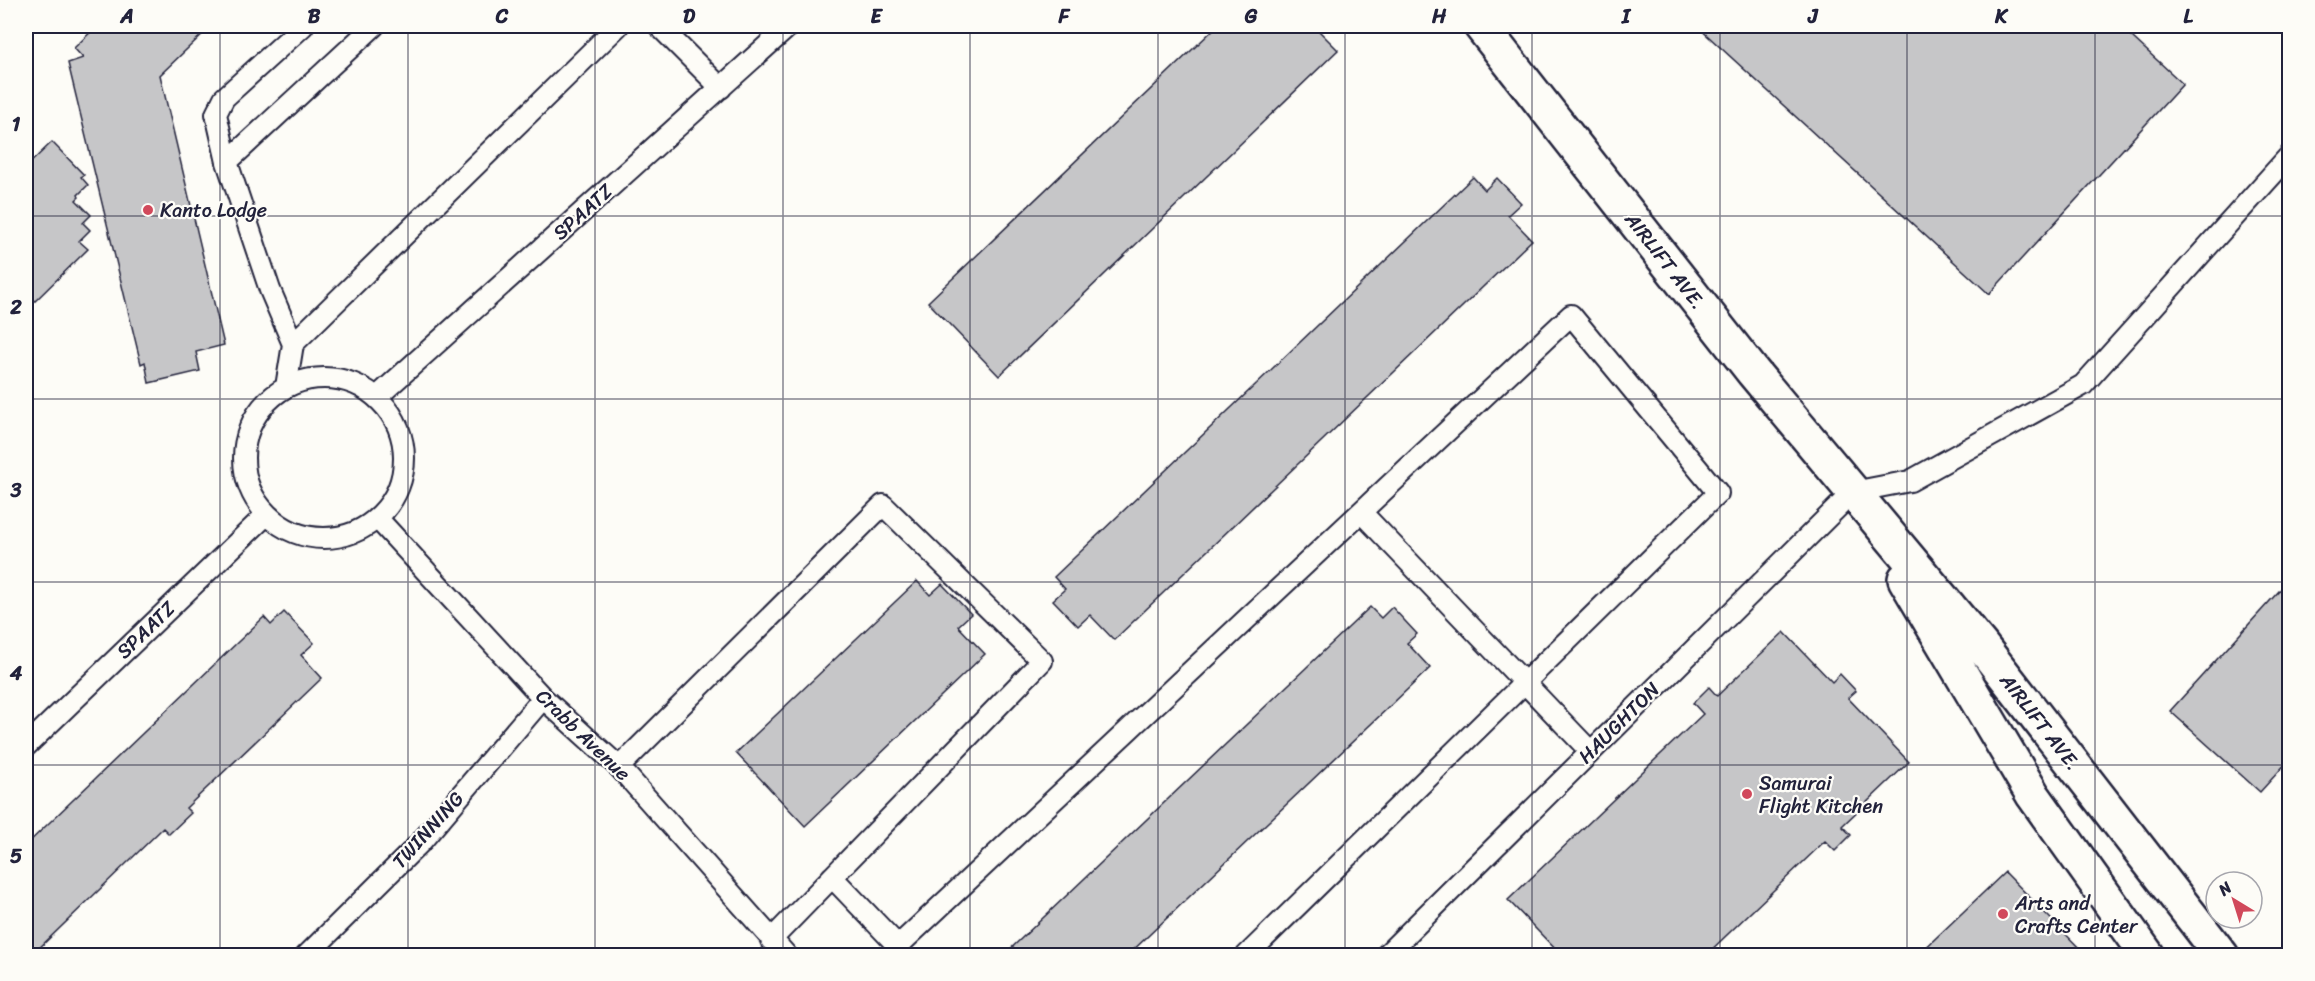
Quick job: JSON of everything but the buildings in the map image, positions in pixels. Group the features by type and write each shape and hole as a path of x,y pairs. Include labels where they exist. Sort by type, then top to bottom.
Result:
{"street":[{"name":"AIRLIFT AVE.","path":"1481,26 1738,354 1981,645 2216,953"},
{"name":"AIRLIFT AVE.","path":"1853,492 2033,795 2148,956"}],"lane":[{"path":"286,387 293,344 270,290 227,162 216,114 224,98 303,26"},
{"path":"227,162 374,26"},
{"path":"293,344 618,26"},
{"path":"660,26 721,88"},
{"name":"SPAATZ","path":"377,397 789,26"},
{"path":"1853,492 1910,481 2083,385 2289,155"},
{"path":"832,877 898,946 1571,315 1718,493 1246,956"},
{"path":"312,378 338,379 364,388 377,397 398,426 404,450 402,475 393,499 377,518 357,531 333,538 309,537 286,529 266,515 252,495 244,471 244,446 252,422 266,402 286,387 312,378"},
{"name":"HAUGHTON","path":"1385,956 1853,492"},
{"path":"619,767 883,505 1042,661 771,940"},
{"path":"1361,512 1590,751"},
{"name":"SPAATZ","path":"26,746 266,515"},
{"name":"Crabb Avenue","path":"377,518 543,698 619,767 787,956"},
{"name":"TWINNING","path":"306,956 420,843 543,698"}],"place":[{"name":"Kanto Lodge","path":"148,210"},
{"name":"Samurai Flight Kitchen","path":"1747,794"},
{"name":"Arts and Crafts Center","path":"2003,914"}]}
